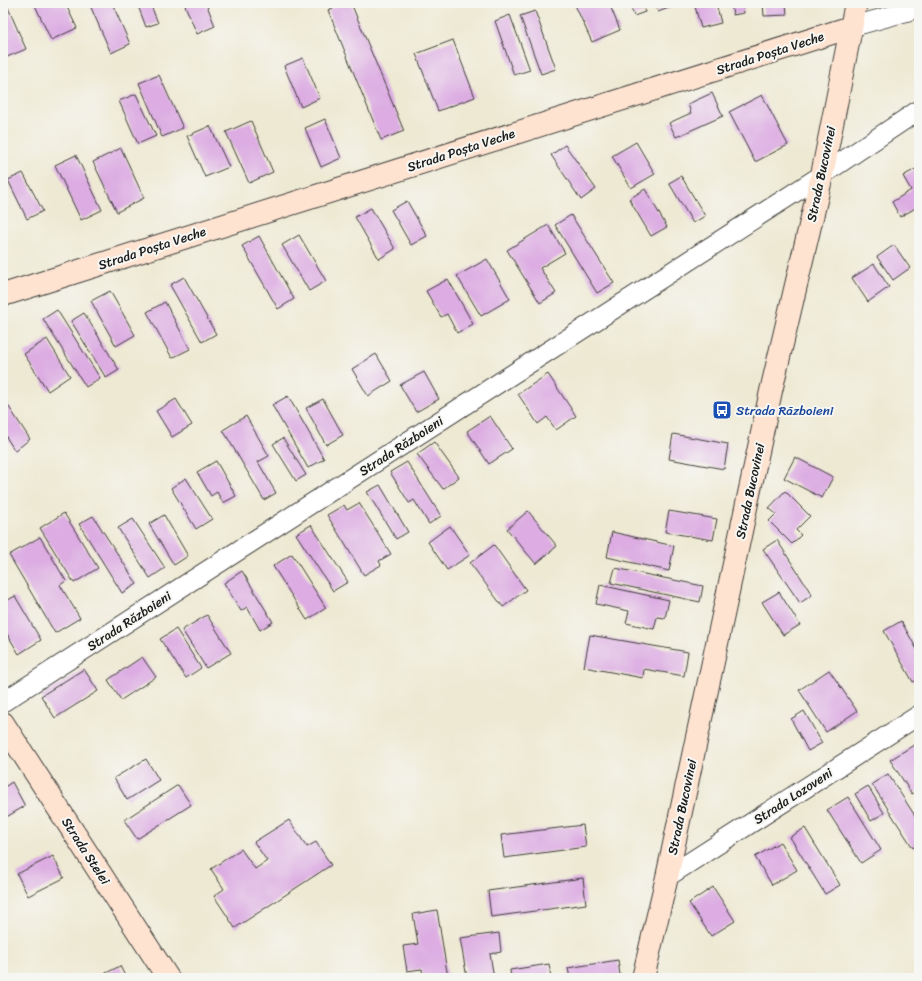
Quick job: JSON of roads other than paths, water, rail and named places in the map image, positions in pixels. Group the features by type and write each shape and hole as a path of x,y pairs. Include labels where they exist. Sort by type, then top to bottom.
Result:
{"street":[{"name":"Strada Bucovinei","path":"643,978 667,877 772,391 822,175 850,27 856,3"},
{"name":"Strada Poșta Veche","path":"3,296 850,27 919,8"},
{"name":"Strada Războieni","path":"3,702 822,175 919,110"},
{"name":"Strada Lozoveni","path":"667,877 919,715"},
{"name":"Strada Stelei","path":"3,723 168,978"}],"place":[{"name":"Strada Războieni","path":"722,410"}]}
